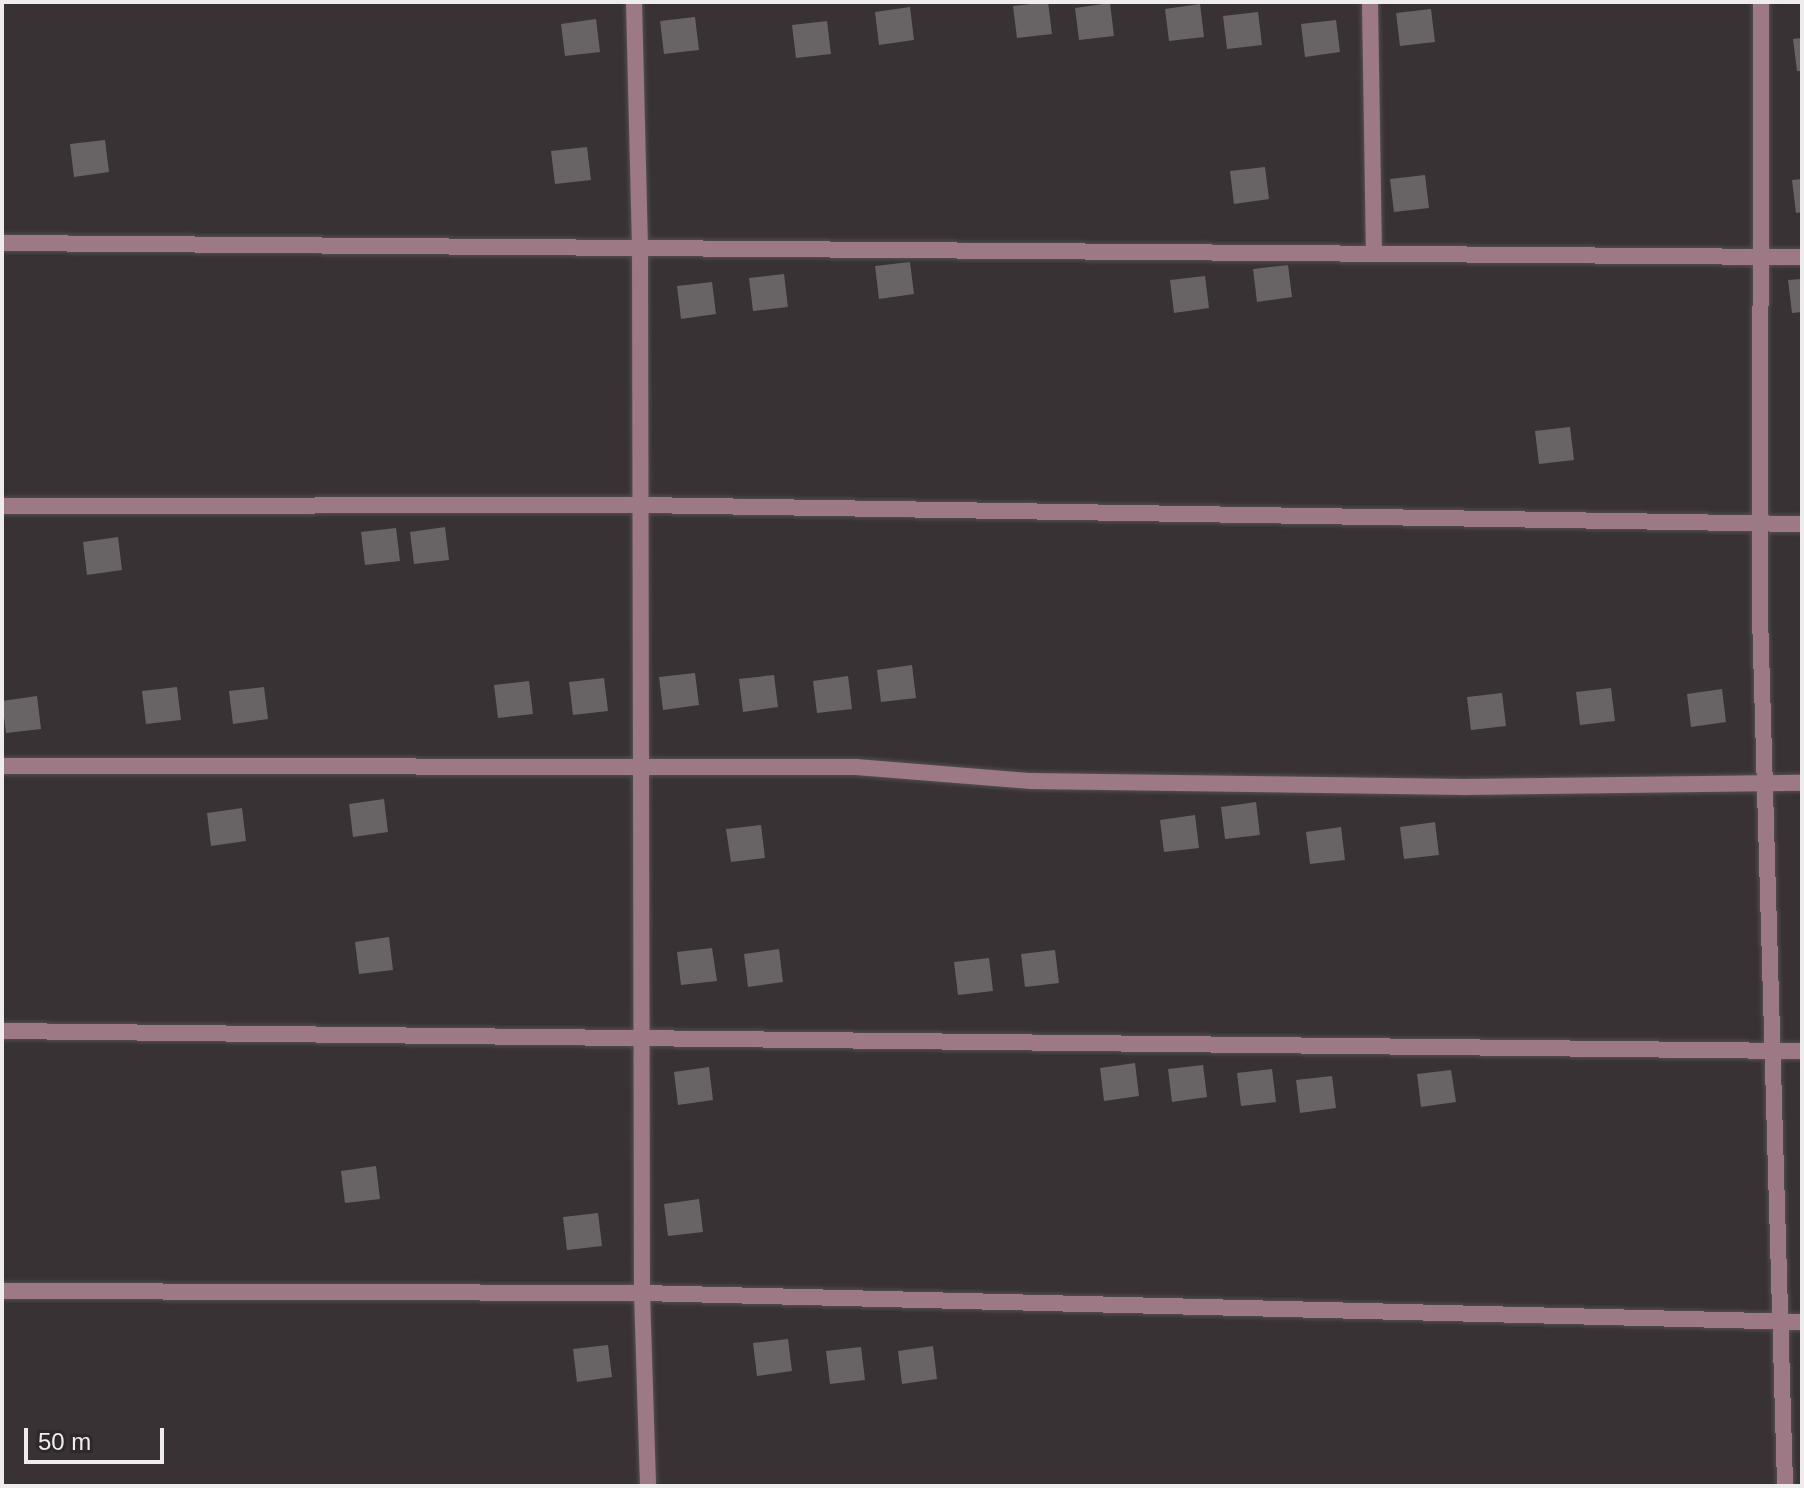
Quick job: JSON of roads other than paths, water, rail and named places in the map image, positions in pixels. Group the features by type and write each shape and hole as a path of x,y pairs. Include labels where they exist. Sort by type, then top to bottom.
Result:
{"street":[{"path":"634,2 640,248 642,1293 648,1486"},
{"path":"1370,2 1374,253"},
{"path":"1761,2 1760,522 1764,780 1785,1486"},
{"path":"2,243 1802,257"},
{"path":"2,506 641,505 1802,524"},
{"path":"2,766 856,767 1031,781 1464,787 1764,780 1802,783"},
{"path":"2,1031 1802,1051"},
{"path":"2,1291 642,1293 1802,1322"}]}
